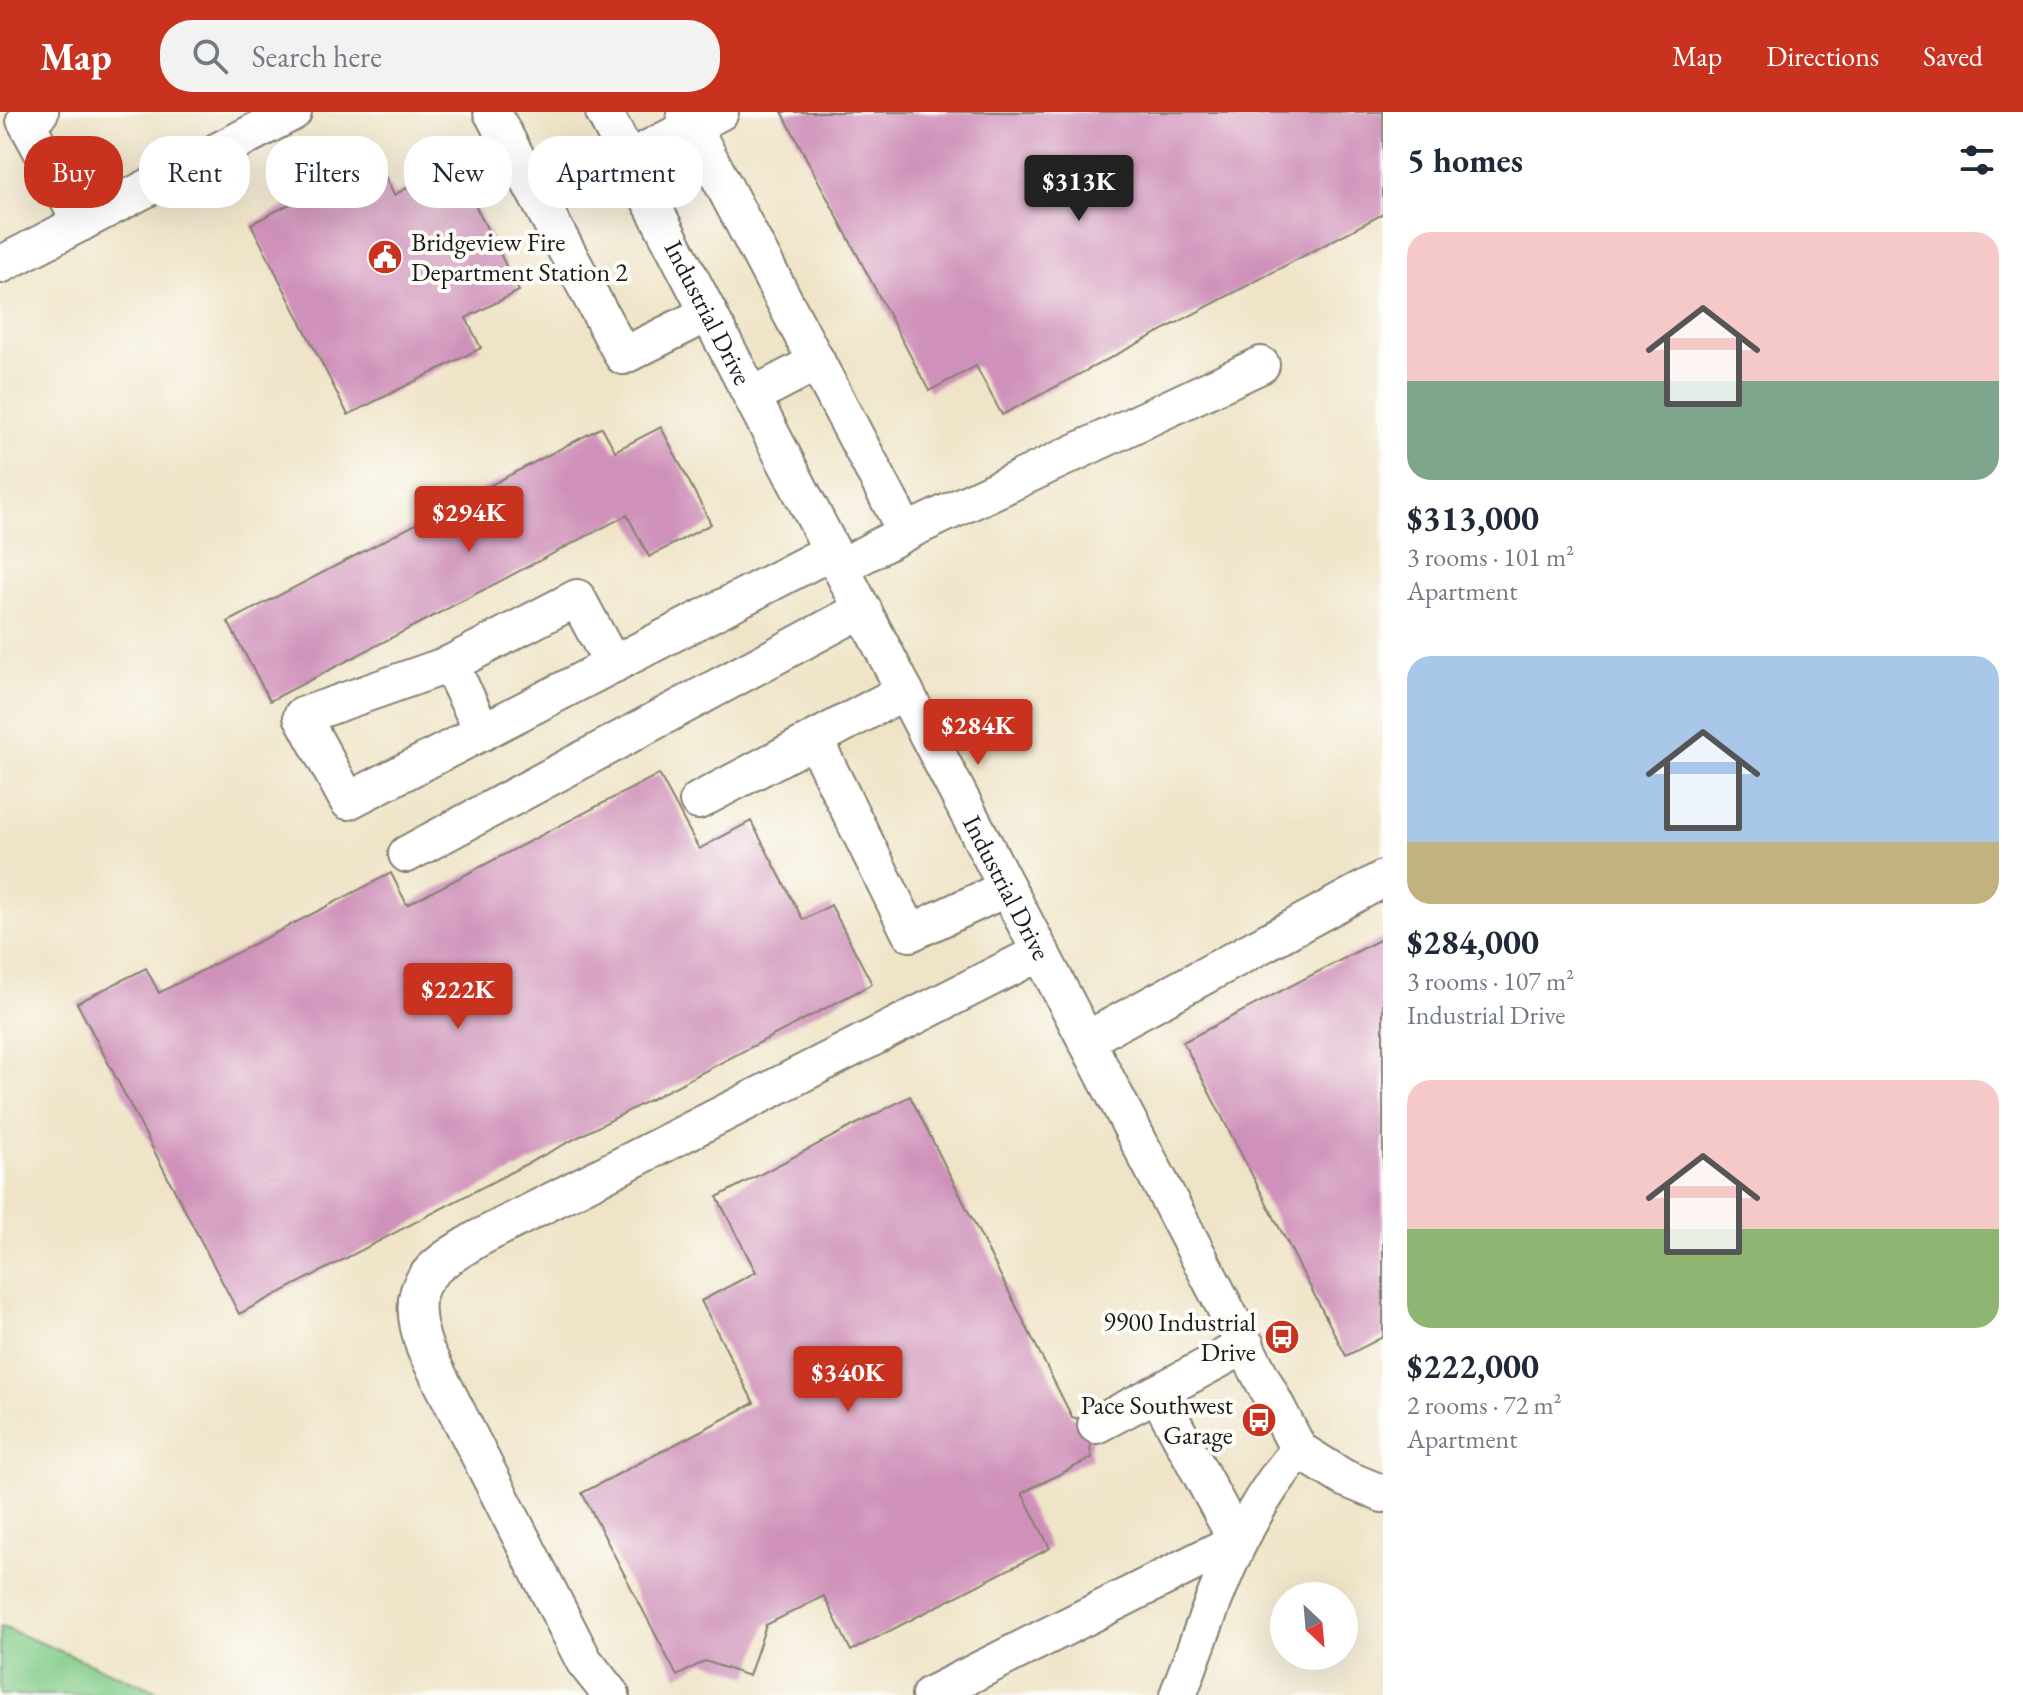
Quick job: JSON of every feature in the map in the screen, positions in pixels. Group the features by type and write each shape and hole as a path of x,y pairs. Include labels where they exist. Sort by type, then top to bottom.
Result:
{"street":[{"path":"0,265 293,112"},
{"path":"492,112 623,356 709,313"},
{"name":"Industrial Drive","path":"604,112 616,136"},
{"path":"29,115 81,223"},
{"path":"667,136 699,117 817,362 906,532"},
{"name":"Industrial Drive","path":"654,208 1299,1450"},
{"path":"752,396 817,362"},
{"path":"613,665 577,598 450,664 302,716 348,801 613,665 836,559 906,532 1261,365"},
{"path":"407,854 863,609"},
{"path":"450,664 483,732"},
{"path":"698,801 905,691"},
{"path":"815,741 910,933 1007,888"},
{"path":"1086,1040 1383,879"},
{"path":"611,1695 584,1661 425,1349 415,1318 419,1286 443,1260 479,1238 1041,952"},
{"path":"1096,1425 1246,1345"},
{"path":"1157,1393 1237,1541"},
{"path":"1178,1695 1237,1541 1268,1486 1299,1450 1344,1478 1383,1494"},
{"path":"930,1695 1237,1541"}],"green space":[{"path":"0,1626 166,1695 0,1695"}],"building":[{"path":"782,112 1383,112 1383,214 1002,415 976,366 929,391"},
{"name":"Bridgeview Fire Department Station 2","path":"388,183 394,195 404,190 404,208 477,208 519,291 466,318 481,348 348,415 251,224 282,208 388,208"},
{"path":"602,427 615,451 661,427 711,524 649,557 627,515 270,701 228,622"},
{"path":"659,774 699,849 751,821 803,920 831,905 872,984 239,1314 77,1003 146,968 159,993 391,873 407,905"},
{"path":"1383,938 1383,1337 1346,1356 1183,1042"},
{"path":"910,1096 1072,1417 1096,1425 1090,1449 1092,1458 1022,1493 1050,1548 851,1651 824,1596 766,1625 749,1676 705,1661 677,1676 582,1493 754,1403 701,1301 756,1272 717,1197"}],"place":[{"name":"Bridgeview Fire Department Station 2","path":"385,257"},
{"name":"9900 Industrial Drive","path":"1282,1337"},
{"name":"Pace Southwest Garage","path":"1259,1420"}]}
